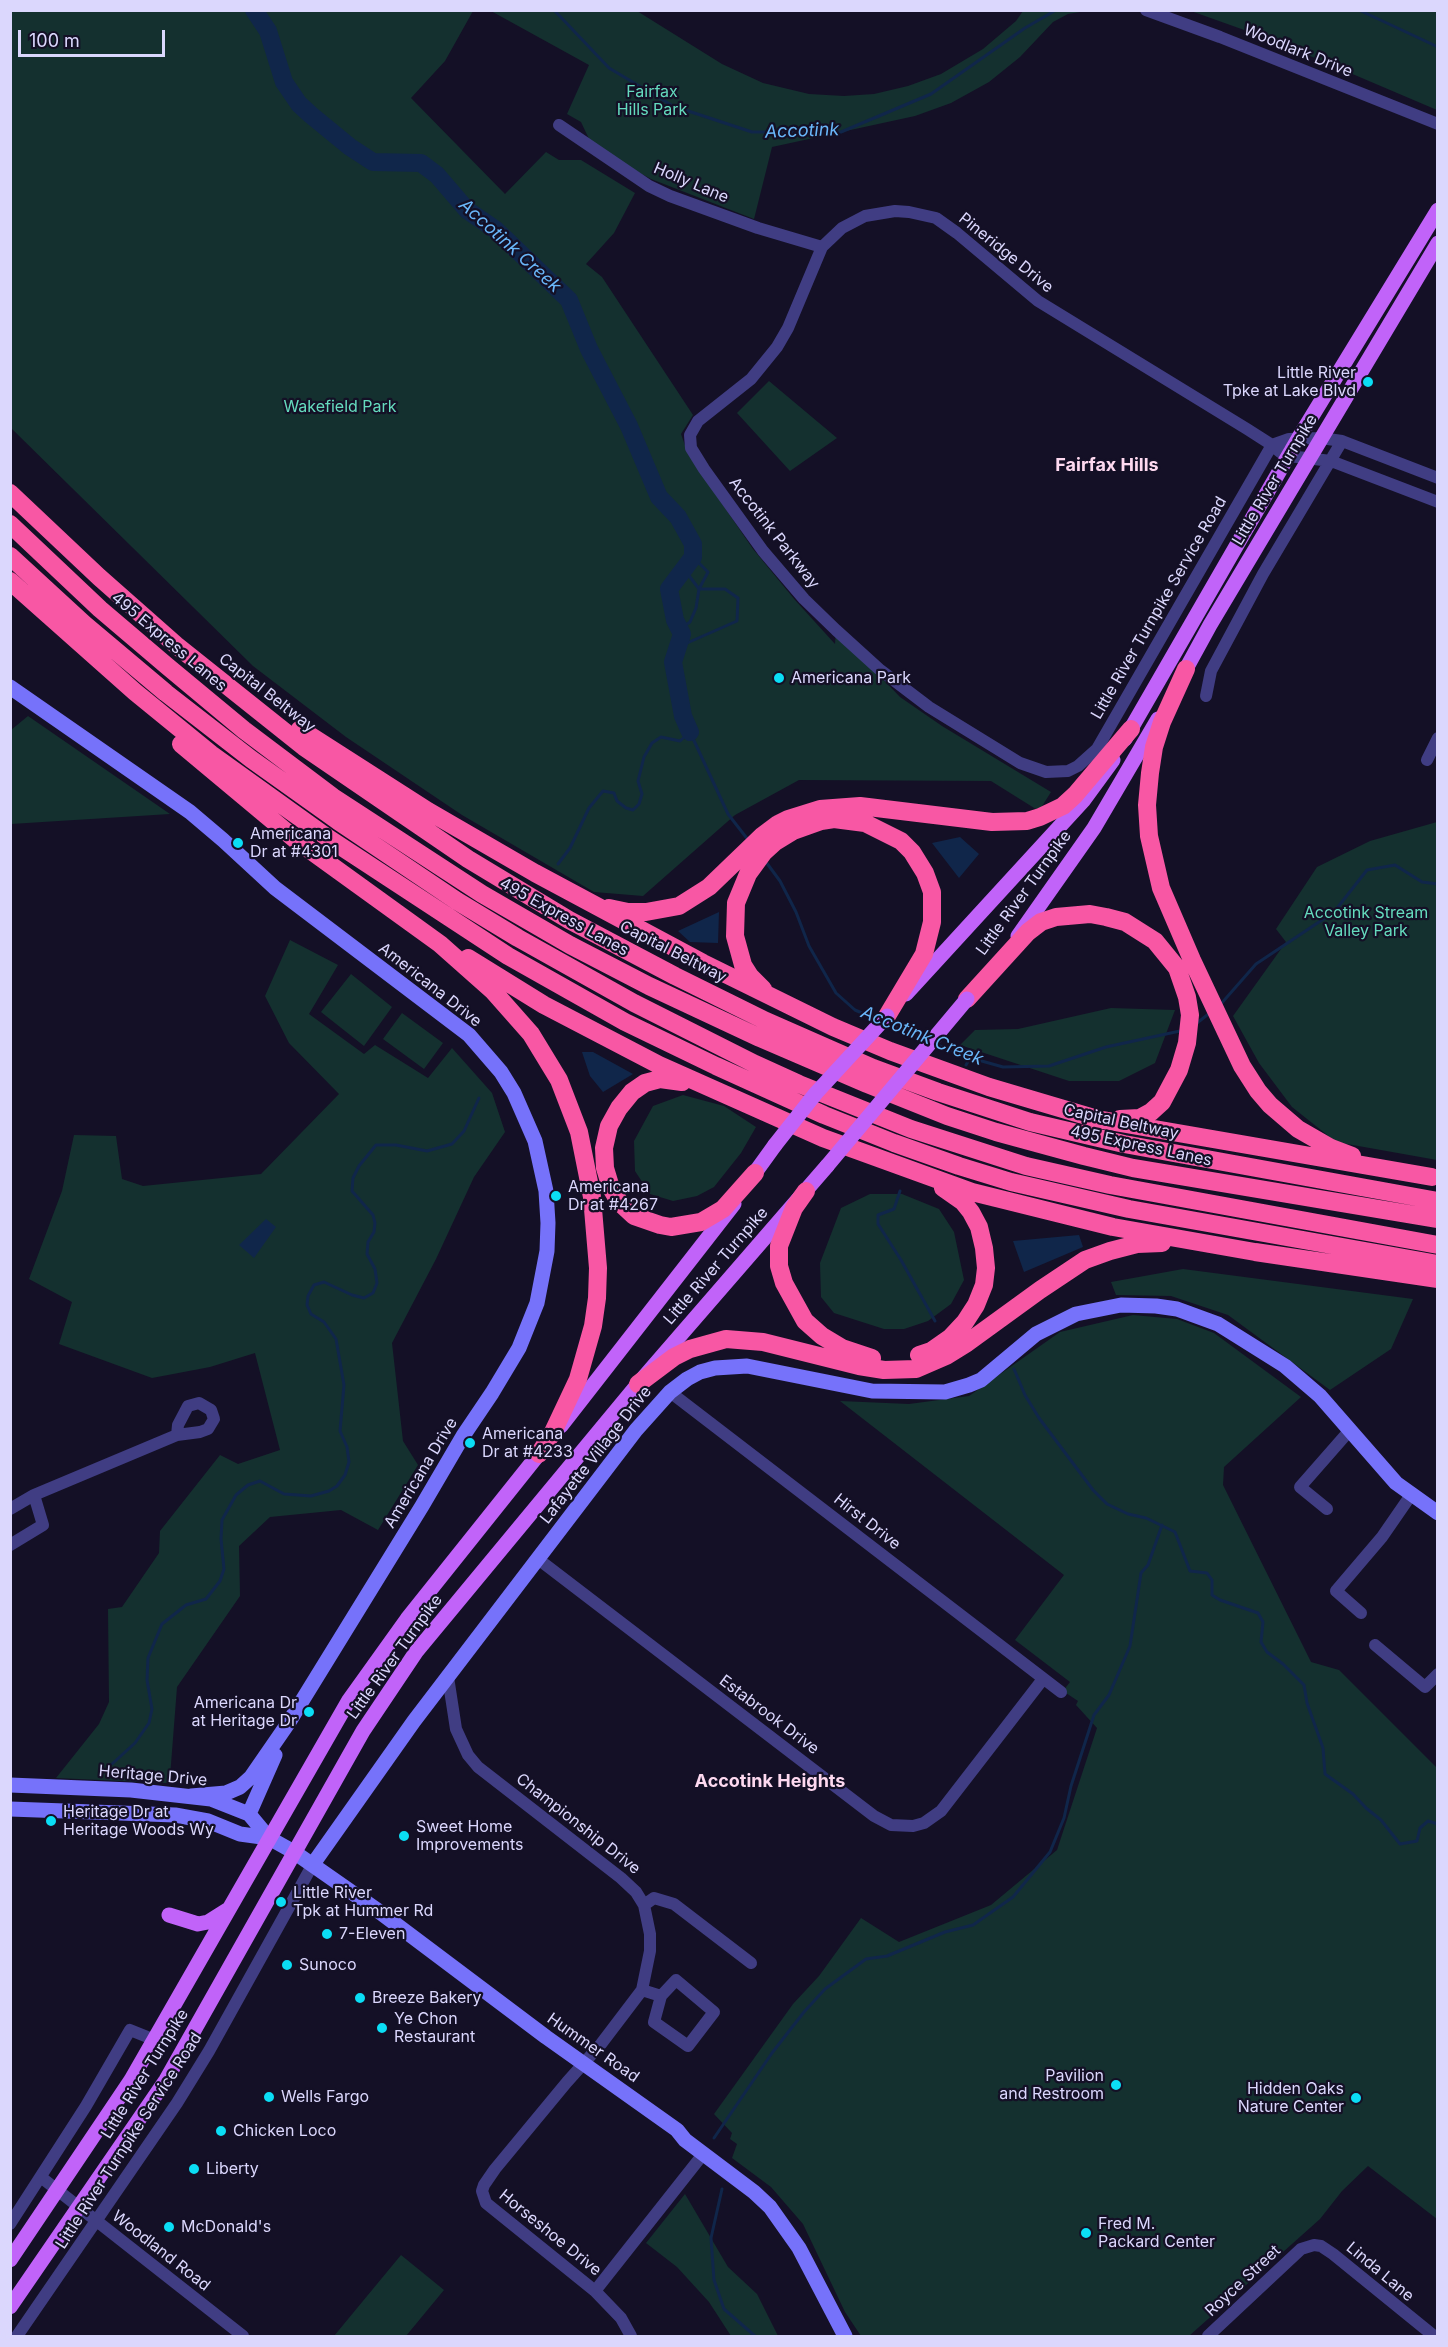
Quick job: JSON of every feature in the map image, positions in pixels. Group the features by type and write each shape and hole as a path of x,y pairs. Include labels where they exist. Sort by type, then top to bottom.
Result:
{"highway":[{"name":"Capital Beltway","path":"10,493 99,577 188,656 266,718 343,775 485,870 624,950 807,1040 938,1092 1030,1122 1124,1144 1437,1201"},
{"name":"495 Express Lanes","path":"10,524 92,602 167,666 244,730 333,797 482,894 570,945 669,995 760,1038 886,1092 947,1116 1007,1135 1133,1168 1437,1219"},
{"path":"10,556 84,624 166,693 251,759 338,821 458,901 527,943 634,1003 755,1064 911,1130 1016,1163 1110,1185 1437,1245"},
{"path":"10,581 191,754 296,840 440,944 493,990 531,1034 545,1055 559,1080 579,1132 592,1197 598,1268 593,1326 578,1379 553,1432 539,1454"},
{"path":"61,628 211,754 384,876 498,950 555,983 625,1022 752,1083 894,1143 1011,1182 1129,1209 1437,1264"},
{"path":"188,656 370,775 535,873 703,963 833,1027 931,1066 1071,1113 1131,1126 1435,1178"},
{"path":"1071,1113 1112,1119 1140,1118 1151,1112 1162,1102 1179,1070 1187,1043 1190,1016 1184,964 1159,879 1149,836 1147,805 1154,747 1167,709 1186,669"},
{"path":"535,873 597,904 628,912 646,912 679,906 692,899 732,867 762,836 791,825 820,809 845,806 876,808 975,821 1010,822 1049,814 1076,795 1131,729"},
{"path":"790,1007 760,987 743,965 736,945 734,921 739,891 764,852 791,825 849,820 879,829 901,841 912,852 930,882 934,905 928,944 915,979 887,1016"},
{"path":"967,999 1028,932 1041,922 1072,914 1090,914 1125,922 1155,941 1184,964 1258,1091 1270,1105 1298,1129 1331,1148 1363,1161 1435,1178"},
{"path":"440,944 462,954 544,1005 590,1030 721,1093 823,1138 972,1192 1113,1227 1437,1279"},
{"path":"721,1093 693,1084 660,1079 645,1083 632,1092 619,1108 609,1126 604,1148 605,1168 611,1188 620,1203 634,1216 671,1227 701,1222 723,1209 755,1173"},
{"path":"806,1191 794,1208 779,1246 779,1266 784,1283 805,1321 822,1336 864,1357 890,1361 913,1358 931,1351 951,1337 965,1322 976,1305 984,1285 986,1268 979,1227 967,1207 951,1193 904,1168"},
{"path":"638,1384 674,1357 690,1349 726,1339 764,1341 867,1368 916,1369 946,1356 967,1343 1065,1272 1093,1257 1137,1244 1178,1243 1232,1247"}],"main road":[{"name":"Little River Turnpike","path":"915,979 1093,789 1131,729 1298,439 1437,210"},
{"name":"Little River Turnpike","path":"10,2307 166,2080 363,1731 416,1652 638,1384 806,1191 967,999 1016,938 1094,828 1437,243"},
{"name":"Little River Turnpike","path":"10,2260 105,2120 155,2040 342,1712 382,1651 730,1210 775,1144 816,1093 887,1016"},
{"path":"169,1915 198,1924 208,1922 232,1906"}],"street":[{"name":"Woodlark Drive","path":"1146,10 1220,37 1437,124"},
{"name":"Holly Lane","path":"559,125 649,186 670,196 758,228 822,247"},
{"name":"Pineridge Drive","path":"690,435 698,421 751,379 777,347 788,328 822,247 842,228 865,216 895,211 936,218 1038,301 1289,456"},
{"name":"Accotink Parkway","path":"690,435 691,448 704,469 763,551 804,599 846,640 929,707 1020,763 1046,772 1059,772"},
{"path":"1272,445 1289,439 1321,438 1342,441 1437,478"},
{"path":"1206,696 1211,671 1263,574 1342,441"},
{"name":"Little River Turnpike Service Road","path":"1059,772 1078,766 1097,748 1272,445"},
{"path":"1289,456 1331,461 1437,502"},
{"name":"Americana Drive","path":"10,687 190,812 274,888 469,1035 493,1062 514,1093 526,1118 542,1166 548,1216 547,1251 537,1303 519,1347 289,1722 251,1778 240,1787 226,1793 191,1796"},
{"path":"1427,760 1437,738"},
{"name":"Lafayette Village Drive","path":"313,1864 448,1677 636,1431 670,1392 700,1372 732,1366 747,1366 872,1391 945,1392 981,1380 1019,1347 1056,1323 1095,1309 1121,1305 1177,1309 1218,1324 1286,1366 1314,1390 1384,1471 1411,1495 1437,1513"},
{"name":"Hirst Drive","path":"670,1392 1061,1692"},
{"path":"1327,1509 1300,1487 1350,1430"},
{"path":"10,1509 34,1495 177,1435"},
{"path":"10,1545 43,1525 34,1495"},
{"path":"1361,1613 1336,1591 1382,1537 1411,1495"},
{"name":"Estabrook Drive","path":"538,1559 874,1816 891,1825 913,1826 941,1811 1043,1679"},
{"path":"1375,1645 1425,1687 1437,1674"},
{"name":"Championship Drive","path":"448,1677 456,1729 468,1755 478,1767 621,1878 636,1892 644,1905 650,1934 650,1951 642,1990 584,2063"},
{"name":"Americana Drive","path":"249,1814 289,1722"},
{"name":"Heritage Drive","path":"10,1785 131,1790 211,1799 249,1814 269,1838"},
{"path":"10,1809 175,1815 208,1821 240,1834 269,1838"},
{"name":"Hummer Road","path":"269,1838 313,1864 677,2130 685,2140 754,2192 786,2227 845,2337"},
{"name":"Little River Turnpike Service Road","path":"18,2337 203,2061 313,1864"},
{"path":"644,1905 654,1898 674,1904 751,1963"},
{"path":"676,1980 714,2012 688,2046 654,2022 661,1996 676,1980"},
{"path":"642,1990 661,1996"},
{"name":"Little River Turnpike Service Road","path":"10,2224 42,2178 130,2030 155,2040"},
{"name":"Horseshoe Drive","path":"584,2063 495,2169 483,2185 482,2191 486,2203 595,2291 704,2153"},
{"name":"Woodland Road","path":"42,2178 243,2337"},
{"name":"Linda Lane","path":"1301,2249 1314,2245 1321,2246 1434,2337"},
{"name":"Royce Street","path":"1208,2337 1301,2249"},
{"path":"595,2291 621,2318 631,2337"}],"green space":[{"name":"Wakefield Park","path":"10,11 473,11 445,61 411,98 505,194 546,152 559,160 581,160 635,193 614,233 586,264 602,277 693,415 681,434 688,454 753,549 835,644 836,630 900,697 942,726 1051,792 1039,811 991,781 799,780 735,815 643,896 594,892 462,815 346,737 253,666 11,428"},
{"name":"Fairfax Hills Park","path":"491,11 637,11 722,64 763,83 809,94 844,96 874,94 908,86 941,74 983,49 1016,21 1023,11 1086,11 1068,14 1053,22 1020,57 989,82 951,103 915,116 772,147 754,219 651,179 618,161 590,141 581,122 567,114 589,65"},
{"path":"1191,11 1437,11 1437,110 1275,41"},
{"path":"769,381 837,438 790,471 737,413"},
{"path":"28,716 170,814 11,824 11,730"},
{"name":"Accotink Stream Valley Park","path":"1437,822 1437,1160 1336,1142 1292,1107 1259,1063 1233,1016 1286,942 1276,929 1317,867 1370,841"},
{"path":"290,940 338,965 309,1014 364,1054 375,1045 428,1078 452,1048 492,1093 505,1132 474,1177 436,1259 392,1343 403,1441 418,1465 378,1530 341,1510 270,1517 239,1546 240,1596 177,1687 170,1777 167,1777 167,1783 56,1778 99,1724 109,1702 108,1609 122,1607 159,1553 160,1531 220,1455 238,1464 280,1450 255,1353 210,1367 152,1378 59,1344 72,1302 29,1279 62,1191 74,1135 116,1136 122,1179 143,1186 261,1174 339,1094 289,1043 265,996"},
{"path":"351,974 392,1007 364,1046 321,1012"},
{"path":"1111,1008 1175,1010 1155,1063 1119,1081 1069,1081 960,1045 975,1030 1018,1029"},
{"path":"402,1013 443,1043 424,1069 383,1039"},
{"path":"683,1095 724,1106 756,1127 741,1153 714,1187 697,1196 673,1201 650,1194 635,1171 634,1141 653,1106"},
{"path":"870,1194 902,1194 939,1209 954,1232 964,1280 951,1304 928,1321 904,1329 884,1329 834,1313 821,1297 820,1263 841,1208"},
{"path":"1183,1269 1413,1299 1391,1349 1330,1390 1228,1315 1171,1296 1116,1295 1111,1282"},
{"path":"1133,1315 1177,1319 1214,1333 1301,1397 1224,1467 1223,1485 1311,1662 1339,1670 1437,1768 1437,2219 1368,2166 1342,2191 1320,2219 1189,2336 861,2336 845,2312 803,2224 771,2187 732,2158 737,2144 730,2139 732,2133 714,2114 793,2004 819,1976 861,1918 899,1942 991,1905 1057,1850 1097,1728 1076,1705 1078,1701 1063,1691 1070,1682 1015,1640 1064,1575 840,1401 909,1404 969,1396 1060,1332"},
{"path":"685,2194 728,2267 757,2294 778,2336 731,2336 709,2302 677,2267 646,2243"},
{"path":"401,2255 444,2290 406,2336 334,2336"}],"water":[{"path":"960,837 979,854 959,878 932,843"},
{"path":"719,912 718,943 690,942 678,931"},
{"path":"582,1052 593,1052 633,1074 603,1092 590,1076"},
{"path":"266,1219 276,1227 254,1258 239,1245"},
{"path":"1079,1235 1083,1247 1024,1272 1013,1241"}],"waterway":[{"name":"Accotink Creek","path":"254,10 268,31 284,82 299,104 350,147 373,162 421,163 437,175 467,210 496,230 569,300 589,349 629,426 659,497 678,517 693,544 693,557 669,589 675,620 682,634 673,662 683,716 690,732"},
{"name":"Accotink","path":"554,10 609,68 673,106 752,132 841,132 931,94 1025,28 1056,10"},
{"path":"1359,10 1438,47"},
{"name":"Accotink Creek","path":"680,629 690,622 696,608 699,589 708,572 693,557"},
{"name":"Accotink Creek","path":"678,647 737,621 738,598 725,589 699,589 684,569"},
{"path":"558,864 570,848 589,808 603,791 614,793 617,801 633,810 639,804 642,794 638,781 644,757 652,743 661,737 680,741 690,732 728,814 749,841"},
{"name":"Accotink Creek","path":"766,862 780,881 796,912 809,946 836,993 855,1010 876,1019"},
{"name":"Accotink Creek","path":"1220,1005 1256,964 1334,912 1367,870 1395,865 1422,882 1438,884"},
{"name":"Accotink Creek","path":"1197,1023 1211,1012"},
{"name":"Accotink Creek","path":"888,1024 926,1040"},
{"name":"Accotink Creek","path":"935,1044 964,1056 1003,1067 1049,1066 1106,1047 1180,1031"},
{"path":"966,1065 970,1058"},
{"path":"112,1764 135,1743 149,1723 152,1709 147,1680 148,1658 162,1624 186,1605 206,1599 220,1581 224,1569 222,1520 236,1495 248,1485 260,1481 284,1494 311,1496 329,1491 337,1486 345,1475 349,1462 347,1447 340,1431 344,1385 336,1339 324,1322 311,1314 307,1305 308,1296 314,1285 324,1282 364,1298 373,1293 377,1283 375,1269 367,1254 368,1242 374,1232 373,1215 352,1191 353,1178 359,1166 376,1145 396,1145 427,1151 452,1144 464,1131 479,1098"},
{"path":"900,1191 894,1209 878,1215 878,1224 935,1321"},
{"path":"1014,1369 1025,1395 1039,1418 1093,1490 1107,1504 1128,1514 1146,1518 1175,1532 1190,1571 1207,1573 1212,1580 1212,1595 1258,1613 1263,1622 1261,1642 1267,1652 1304,1685 1307,1703 1323,1748 1325,1774 1353,1794 1381,1820 1400,1844 1417,1841 1420,1828 1428,1821 1438,1824"},
{"path":"714,2138 772,2053 825,1989 866,1959 887,1956 945,1932 973,1925 1013,1897 1050,1852 1064,1818 1071,1786 1094,1715 1109,1695 1130,1646 1141,1573 1148,1565 1162,1525"},
{"path":"722,2189 711,2238 714,2280 724,2309 755,2336"}],"place":[{"name":"Little River Tpke at Lake Blvd","path":"1368,382"},
{"name":"Americana Park","path":"779,678"},
{"name":"Americana Dr at #4301","path":"238,843"},
{"name":"Americana Dr at #4267","path":"556,1196"},
{"name":"Americana Dr at #4233","path":"470,1443"},
{"name":"Americana Dr at Heritage Dr","path":"309,1712"},
{"name":"Heritage Dr at Heritage Woods Wy","path":"51,1821"},
{"name":"Sweet Home Improvements","path":"404,1836"},
{"name":"Little River Tpk at Hummer Rd","path":"281,1902"},
{"name":"7-Eleven","path":"327,1934"},
{"name":"Sunoco","path":"287,1965"},
{"name":"Breeze Bakery","path":"360,1998"},
{"name":"Ye Chon Restaurant","path":"382,2028"},
{"name":"Pavilion and Restroom","path":"1116,2085"},
{"name":"Wells Fargo","path":"269,2097"},
{"name":"Hidden Oaks Nature Center","path":"1356,2098"},
{"name":"Chicken Loco","path":"221,2131"},
{"name":"Liberty","path":"194,2169"},
{"name":"McDonald's","path":"169,2227"},
{"name":"Fred M. Packard Center","path":"1086,2233"}],"district":[{"name":"Fairfax Hills","path":"1107,466"},
{"name":"Accotink Heights","path":"770,1782"}]}
